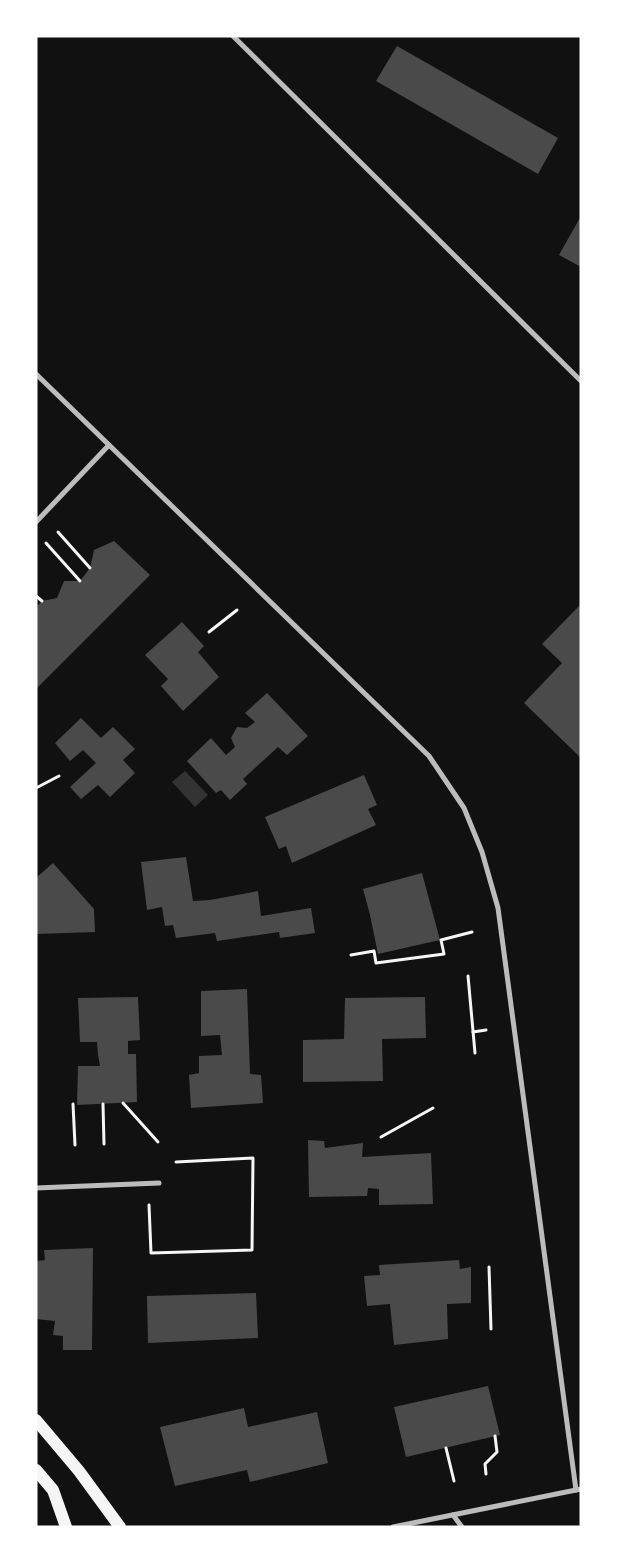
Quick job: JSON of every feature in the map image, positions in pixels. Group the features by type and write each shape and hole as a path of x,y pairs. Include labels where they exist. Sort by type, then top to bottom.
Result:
{"main road":[{"path":"36,1420 79,1471 120,1527"},
{"path":"36,1470 53,1490 66,1527"}],"street":[{"path":"233,36 581,382"},
{"path":"36,374 429,756 464,808 482,852 498,908 579,1490 393,1527"},
{"path":"36,522 109,444"},
{"path":"36,1188 159,1183"},
{"path":"453,1515 462,1527"}],"path":[{"path":"58,532 90,568"},
{"path":"46,543 80,581"},
{"path":"36,596 42,601"},
{"path":"209,632 237,610"},
{"path":"36,788 59,776"},
{"path":"351,956 374,951 376,963 444,954 441,940 472,932"},
{"path":"468,976 475,1053"},
{"path":"473,1032 486,1030"},
{"path":"123,1103 158,1142"},
{"path":"73,1104 75,1145"},
{"path":"103,1104 104,1144"},
{"path":"381,1137 433,1108"},
{"path":"149,1205 151,1253 252,1250 254,1158 176,1162"},
{"path":"489,1267 491,1329"},
{"path":"486,1474 485,1464 497,1452 495,1436"},
{"path":"446,1448 454,1481"}],"shaded area":[{"path":"185,771 208,795 195,807 172,782"}],"building":[{"path":"397,46 558,138 538,174 376,81"},
{"path":"581,216 581,267 559,255"},
{"path":"114,541 150,575 36,689 36,607 42,601 57,598 64,581 80,581 90,568 94,550"},
{"path":"581,604 581,758 524,703 562,663 542,644"},
{"path":"182,622 204,646 198,652 219,677 183,711 161,686 168,679 145,655"},
{"path":"267,693 308,736 287,755 278,747 243,779 247,784 230,800 221,790 216,793 187,761 211,738 226,755 235,747 231,738 237,727 247,728 255,722 245,713"},
{"path":"81,718 101,738 113,727 135,749 123,760 135,773 110,797 98,785 81,799 70,787 96,763 83,750 70,761 55,743"},
{"path":"364,775 377,805 368,809 376,825 292,863 286,846 279,849 265,817"},
{"path":"186,857 193,901 210,900 258,891 261,916 311,908 315,933 280,938 279,932 217,941 215,933 176,938 173,925 165,926 162,907 147,910 141,862"},
{"path":"53,863 94,909 95,932 36,934 36,878"},
{"path":"422,873 440,940 378,954 363,889"},
{"path":"247,989 250,1074 261,1075 263,1103 191,1108 189,1075 199,1073 199,1056 222,1055 220,1035 201,1036 201,991"},
{"path":"138,997 140,1040 128,1041 128,1054 136,1054 137,1102 77,1105 78,1066 100,1066 97,1042 80,1042 78,998"},
{"path":"425,997 426,1038 382,1039 383,1081 303,1082 303,1040 344,1039 345,998"},
{"path":"308,1140 324,1141 325,1148 363,1143 362,1157 431,1153 433,1204 379,1205 379,1189 368,1188 367,1196 309,1197"},
{"path":"93,1248 92,1350 63,1350 63,1336 53,1335 55,1321 36,1319 36,1261 45,1260 44,1250"},
{"path":"459,1260 460,1269 471,1267 471,1303 447,1304 448,1339 394,1345 390,1304 367,1306 364,1276 380,1275 379,1265"},
{"path":"256,1293 258,1338 148,1343 147,1296"},
{"path":"488,1386 500,1435 406,1457 394,1407"},
{"path":"244,1408 248,1427 317,1412 328,1463 250,1482 247,1470 175,1486 160,1427"}]}
